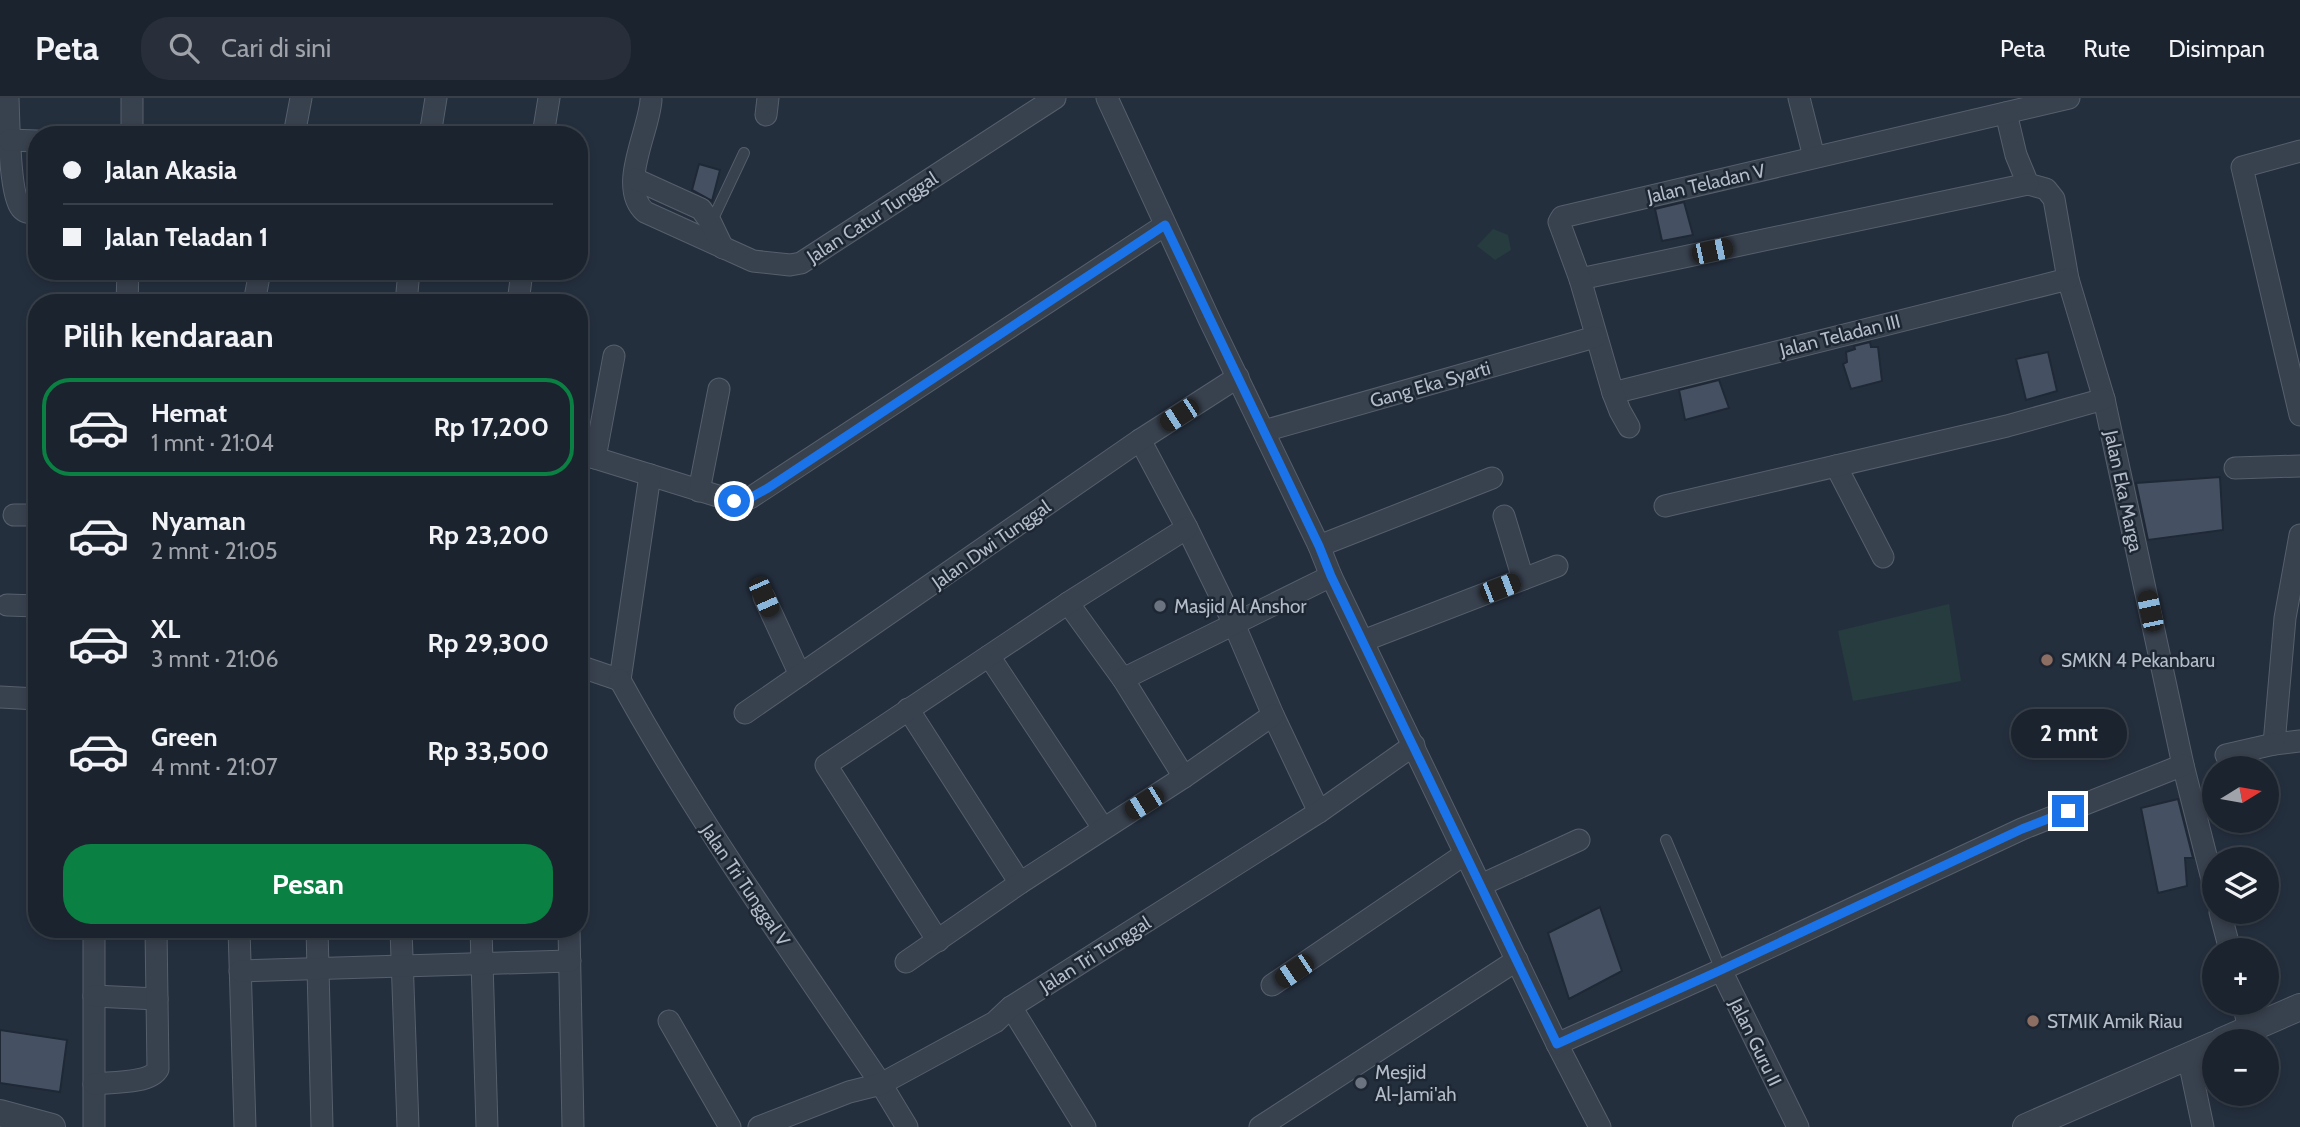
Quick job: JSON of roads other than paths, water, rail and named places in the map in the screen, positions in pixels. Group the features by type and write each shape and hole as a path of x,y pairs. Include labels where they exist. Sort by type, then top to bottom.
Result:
{"street":[{"path":"8,98 6,132 16,193 20,207 28,212"},
{"path":"132,98 132,126"},
{"path":"296,126 301,98"},
{"path":"431,126 436,98"},
{"path":"545,126 550,98"},
{"name":"Jalan Catur Tunggal","path":"635,179 633,188 638,205 645,212 753,261 790,265 801,263 1055,98"},
{"path":"1107,98 1331,576 1557,1044 1600,1127"},
{"path":"1799,98 1814,157"},
{"name":"Jalan Teladan V","path":"1629,427 1613,393 1595,337 1580,279 1559,222 1562,217 2068,98"},
{"path":"651,100 635,179 701,209 723,248"},
{"path":"1580,279 2028,184 2016,155 2006,113"},
{"path":"6,132 28,138"},
{"path":"2300,151 2242,167 2300,415"},
{"name":"Jalan Eka Marga","path":"2028,184 2046,189 2054,199 2068,279 2104,399 2183,765 2204,847"},
{"path":"588,455 734,501 750,498 1165,225"},
{"name":"Jalan Teladan III","path":"1613,393 2068,279"},
{"name":"Gang Eka Syarti","path":"1264,431 1595,337"},
{"path":"588,451 614,356"},
{"name":"Jalan Dwi Tunggal","path":"745,713 1140,440 1238,377"},
{"path":"699,491 719,389"},
{"path":"1665,506 2007,426 2104,399"},
{"path":"1140,440 1234,624 1273,715 1320,811"},
{"path":"1836,466 1882,557"},
{"path":"2235,468 2300,466"},
{"path":"588,669 620,680 650,475"},
{"path":"1319,546 1492,478"},
{"path":"14,515 28,515"},
{"path":"1504,516 1523,579"},
{"path":"938,941 826,765 1068,603 1187,528"},
{"path":"2274,744 2285,618 2300,536"},
{"path":"1363,641 1557,566"},
{"path":"1123,679 1331,576"},
{"path":"764,597 800,675"},
{"path":"1068,603 1123,679 1184,777"},
{"path":"8,605 28,606"},
{"path":"989,656 1103,828"},
{"name":"Jalan Tri Tunggal V","path":"620,680 699,815 881,1084 907,1127"},
{"path":"0,697 28,699"},
{"path":"908,709 1020,883"},
{"path":"906,962 1273,715"},
{"path":"2226,755 2300,741"},
{"name":"Jalan Tri Tunggal","path":"759,1127 849,1092 881,1084 995,1022 1011,1007 1320,811 1414,745"},
{"path":"1557,1044 2022,829 2183,765"},
{"path":"1482,885 1579,840"},
{"path":"1272,985 1465,854"},
{"path":"94,938 94,1127"},
{"path":"94,1084 144,1079 155,1074 158,1069 156,938"},
{"path":"239,938 245,1127"},
{"path":"317,938 322,1127"},
{"path":"401,938 408,1127"},
{"path":"481,938 487,1127"},
{"path":"569,938 573,1127"},
{"path":"1259,1127 1517,960"},
{"path":"240,971 570,961"},
{"name":"Jalan Guru II","path":"1721,970 1798,1127"},
{"path":"94,996 157,999"},
{"path":"1011,1007 1085,1127"},
{"path":"2246,1015 2249,1029 2300,1007"},
{"path":"669,1021 730,1127"},
{"path":"2026,1127 2057,1120 2202,1050"},
{"path":"2188,1056 2203,1127"},
{"path":"0,1113 52,1127"}],"lane":[{"path":"711,223 744,153"},
{"name":"Jalan Guru II","path":"1666,839 1721,970"}],"place":[{"name":"Masjid Al Anshor","path":"1160,606"},
{"name":"SMKN 4 Pekanbaru","path":"2047,660"},
{"name":"STMIK Amik Riau","path":"2033,1021"},
{"name":"Mesjid Al-Jami'ah","path":"1361,1083"}]}
